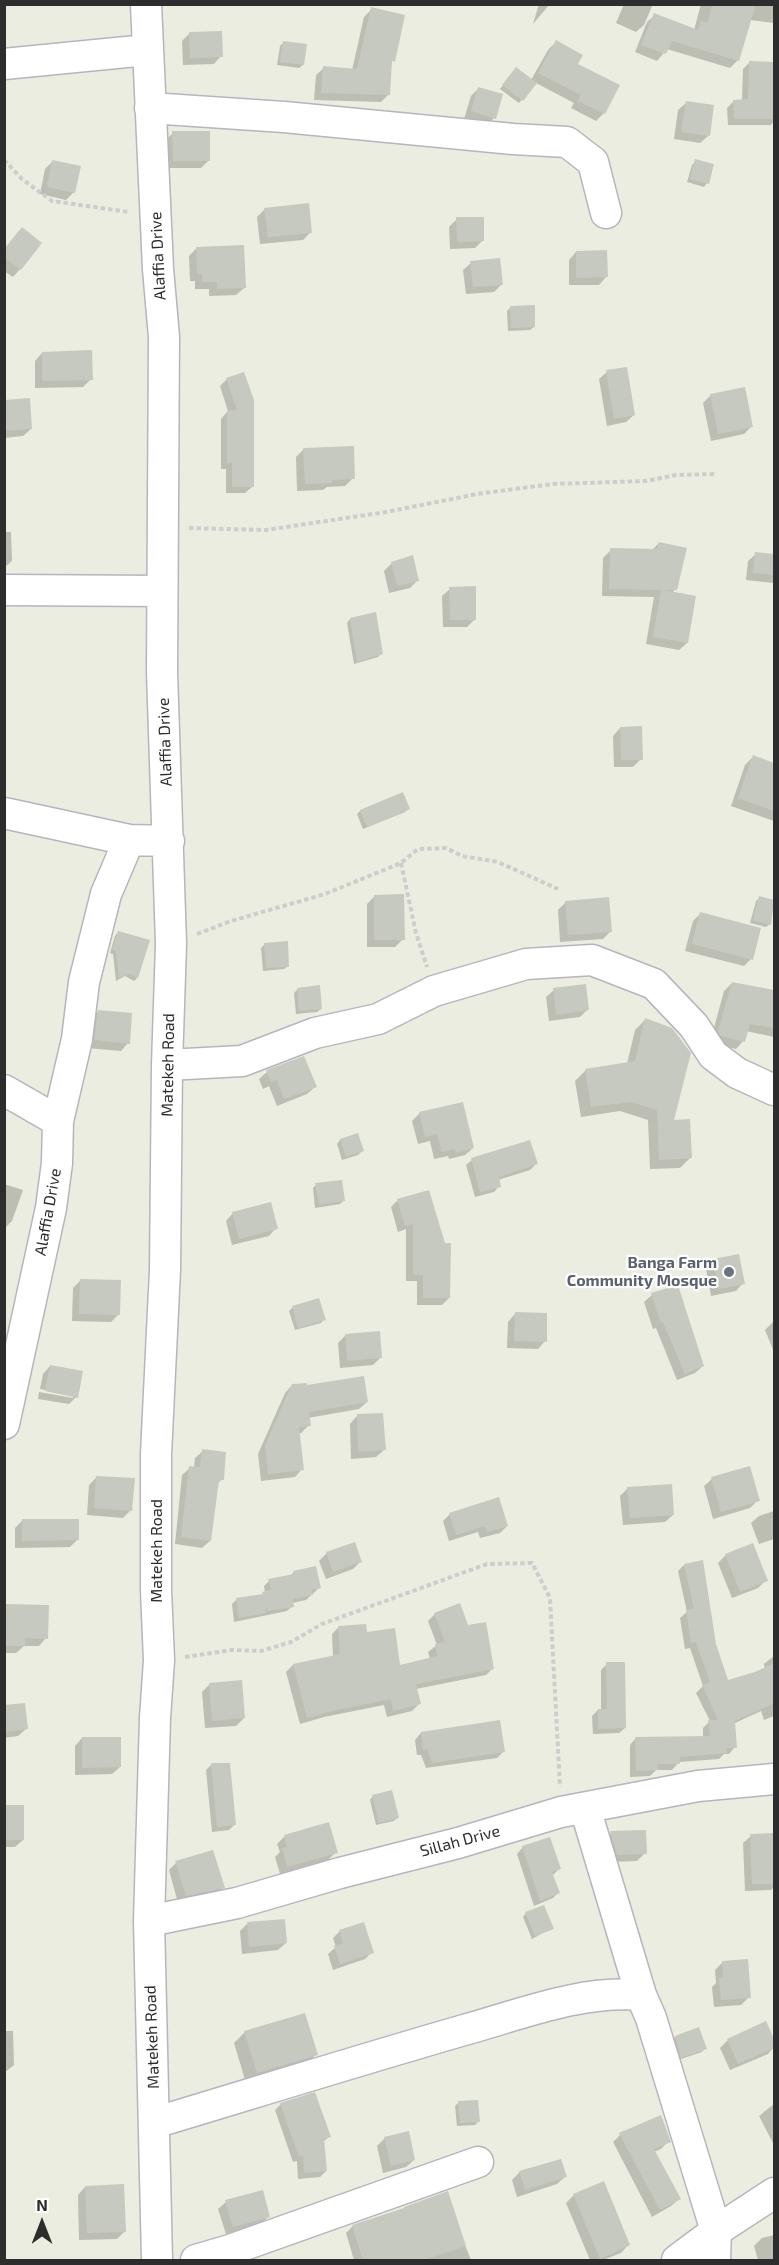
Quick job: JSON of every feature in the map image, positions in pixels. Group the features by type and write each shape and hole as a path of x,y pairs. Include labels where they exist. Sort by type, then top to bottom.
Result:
{"street":[{"name":"Alaffia Drive","path":"146,4 158,270 164,337 162,672 169,841"},
{"path":"4,64 147,50"},
{"path":"150,108 284,117 567,142 593,162 606,213"},
{"path":"4,590 162,591"},
{"path":"4,813 129,840 169,841"},
{"name":"Alaffia Drive","path":"4,1424 51,1208 57,1163 58,1121 77,1039 84,982 106,894 129,840"},
{"name":"Matekeh Road","path":"157,2260 149,1921 159,1660 156,1591 156,1454 165,1270 171,944 169,841"},
{"path":"167,1065 242,1061 315,1033 378,1019 434,991 526,964 592,960 654,984 694,1026 713,1055 737,1073 774,1090"},
{"path":"4,1090 58,1121"},
{"name":"Sillah Drive","path":"149,1921 237,1903 573,1810 698,1786 774,1779"},
{"path":"573,1810 641,1995 716,2231 715,2260"},
{"path":"154,2123 377,2055 584,1996 620,1993 641,1995"},
{"path":"196,2260 478,2162"},
{"path":"677,2260 774,2193"}],"path":[{"path":"4,160 22,179 52,201 156,216"},
{"path":"164,527 266,530 386,512 477,494 553,484 646,481 676,475 717,474"},
{"path":"171,944 231,921 325,894 401,863 418,849 446,848 462,856 498,862 558,889"},
{"path":"401,863 416,933 434,991"},
{"path":"159,1660 232,1650 261,1651 291,1642 322,1624 487,1564 532,1563 550,1598 573,1810"}],"building":[{"path":"712,4 756,4 739,61 672,41 666,54 641,45 654,13 698,30 701,21 708,23"},
{"path":"371,7 405,15 395,62 392,61 390,95 321,93 323,66 357,69"},
{"path":"222,31 223,57 190,58 189,32"},
{"path":"556,40 583,55 578,64 620,85 605,114 578,101 581,95 538,73"},
{"path":"283,41 307,44 304,65 280,62"},
{"path":"749,61 774,62 774,119 734,119 733,100 748,99"},
{"path":"516,67 537,83 523,101 502,85"},
{"path":"478,87 503,94 496,119 471,111"},
{"path":"686,101 714,105 710,136 681,132"},
{"path":"172,131 210,131 210,161 173,161"},
{"path":"695,159 714,164 709,184 690,179"},
{"path":"52,160 81,166 75,193 47,187"},
{"path":"309,203 312,233 268,237 264,208"},
{"path":"456,217 484,217 484,241 457,242"},
{"path":"22,227 42,243 21,270 4,257 4,249"},
{"path":"244,245 246,288 217,289 217,282 202,282 202,274 197,274 196,247"},
{"path":"607,250 608,277 576,278 576,251"},
{"path":"500,258 503,285 473,287 470,261"},
{"path":"535,305 535,327 511,328 510,306"},
{"path":"92,350 93,380 42,381 42,352"},
{"path":"627,367 635,415 614,419 606,370"},
{"path":"244,372 254,400 254,487 232,487 232,463 227,463 227,410 237,410 226,378"},
{"path":"745,387 753,427 718,434 710,394"},
{"path":"30,398 32,429 4,431 4,400"},
{"path":"354,446 355,479 305,484 303,448"},
{"path":"659,542 687,548 677,590 664,590 696,596 688,643 653,637 661,590 609,589 610,548 657,549"},
{"path":"755,552 774,554 774,575 753,573"},
{"path":"413,555 419,581 397,586 391,562"},
{"path":"476,586 476,620 450,620 449,587"},
{"path":"376,612 383,654 357,662 350,618"},
{"path":"642,726 643,760 621,760 620,727"},
{"path":"753,755 774,763 774,811 738,798"},
{"path":"403,792 410,809 367,827 360,810"},
{"path":"404,894 405,940 374,940 374,895"},
{"path":"759,896 774,900 771,925 753,920"},
{"path":"609,897 612,932 568,935 565,901"},
{"path":"700,912 761,928 753,960 692,944"},
{"path":"118,931 150,940 138,978 130,974 119,978 116,951 112,949"},
{"path":"288,941 289,967 266,968 264,943"},
{"path":"732,982 774,990 774,1028 750,1024 745,1042 721,1036 718,1031"},
{"path":"586,984 589,1010 556,1015 553,988"},
{"path":"320,985 322,1009 299,1011 297,988"},
{"path":"98,1010 132,1013 130,1044 94,1040"},
{"path":"645,1018 672,1028 691,1053 674,1120 690,1119 692,1158 659,1160 657,1110 631,1102 591,1107 585,1069 635,1061"},
{"path":"304,1056 317,1087 284,1099 277,1080 271,1082 266,1070"},
{"path":"463,1102 474,1148 456,1153 455,1149 442,1152 437,1134 425,1137 419,1112"},
{"path":"358,1133 364,1151 346,1157 340,1139"},
{"path":"530,1140 538,1164 499,1177 501,1187 480,1192 471,1158"},
{"path":"342,1180 345,1201 319,1205 315,1183"},
{"path":"429,1190 445,1243 451,1243 450,1298 423,1298 423,1275 413,1275 413,1224 405,1226 397,1199"},
{"path":"271,1202 278,1229 239,1239 232,1212"},
{"name":"Banga Farm Community Mosque","path":"739,1254 745,1284 719,1289 713,1259"},
{"path":"80,1279 121,1280 120,1315 79,1314"},
{"path":"678,1285 704,1366 685,1374 663,1322 661,1323 651,1293"},
{"path":"319,1298 326,1320 298,1328 292,1306"},
{"path":"515,1312 547,1313 547,1342 514,1341"},
{"path":"380,1331 382,1358 347,1361 345,1334"},
{"path":"50,1365 83,1371 78,1398 45,1391"},
{"path":"364,1376 368,1402 309,1412 311,1426 299,1427 304,1470 268,1474 265,1445 292,1384 307,1383 307,1385"},
{"path":"383,1413 386,1450 358,1452 357,1414"},
{"path":"202,1449 226,1452 224,1480 219,1480 211,1541 181,1537 189,1466 200,1467"},
{"path":"750,1466 760,1501 721,1512 711,1477"},
{"path":"96,1476 135,1478 132,1511 94,1508"},
{"path":"672,1484 674,1515 630,1518 627,1487"},
{"path":"499,1497 508,1526 487,1532 485,1526 456,1535 449,1513"},
{"path":"22,1519 79,1519 79,1540 22,1541"},
{"path":"355,1542 362,1562 333,1572 326,1552"},
{"path":"753,1543 768,1581 740,1592 725,1554"},
{"path":"703,1560 716,1644 728,1680 755,1672 774,1663 774,1703 735,1721 737,1748 726,1748 727,1753 680,1757 680,1764 658,1764 658,1770 636,1771 635,1737 710,1736 708,1720 718,1720 702,1685 710,1682 696,1642 691,1643 686,1610 694,1609 684,1564"},
{"path":"316,1566 321,1588 312,1590 313,1595 293,1599 294,1607 267,1611 265,1604 266,1613 239,1618 236,1598 263,1594 262,1592 271,1590 268,1579 294,1574 293,1571"},
{"path":"460,1603 468,1625 486,1622 494,1669 416,1684 421,1704 393,1711 391,1699 307,1718 293,1664 340,1654 338,1626 366,1624 367,1632 395,1628 400,1665 437,1656 435,1644 445,1642 434,1613"},
{"path":"4,1604 49,1605 48,1639 25,1638 25,1646 4,1646"},
{"path":"606,1662 625,1662 626,1728 598,1729 598,1709 607,1709"},
{"path":"242,1680 245,1718 212,1721 209,1683"},
{"path":"25,1703 28,1729 4,1732 4,1705"},
{"path":"500,1720 505,1752 432,1763 427,1749 423,1750 421,1732"},
{"path":"82,1737 121,1737 121,1767 82,1768"},
{"path":"211,1763 230,1763 236,1825 217,1827"},
{"path":"392,1790 399,1818 379,1823 372,1795"},
{"path":"4,1805 24,1805 24,1840 4,1840"},
{"path":"329,1822 338,1853 287,1867 282,1848 287,1847 284,1835"},
{"path":"646,1830 647,1854 617,1855 610,1831"},
{"path":"774,1833 774,1884 752,1884 750,1834"},
{"path":"550,1837 561,1869 552,1872 560,1893 540,1901 522,1846"},
{"path":"213,1850 225,1888 186,1896 175,1861"},
{"path":"544,1905 554,1929 535,1936 525,1912"},
{"path":"285,1919 287,1943 249,1947 247,1922"},
{"path":"364,1922 374,1953 340,1964 334,1946 343,1943 339,1930"},
{"path":"748,1959 751,1998 721,2000 719,1978 723,1978 722,1961"},
{"path":"305,2013 318,2055 257,2073 244,2031"},
{"path":"766,2021 774,2039 774,2048 738,2064 727,2039"},
{"path":"699,2027 707,2049 681,2058 675,2036"},
{"path":"315,2092 331,2137 324,2139 327,2171 304,2173 303,2156 299,2157 280,2103"},
{"path":"478,2100 480,2122 460,2123 458,2101"},
{"path":"661,2115 671,2142 654,2149 681,2199 660,2210 619,2133"},
{"path":"409,2131 415,2160 391,2166 384,2137"},
{"path":"561,2159 567,2177 525,2190 519,2171"},
{"path":"604,2181 630,2245 600,2259 573,2194"},
{"path":"124,2184 126,2232 87,2233 85,2186"},
{"path":"263,2190 270,2217 233,2227 225,2200"},
{"path":"448,2191 466,2246 424,2260 363,2260 352,2225"}],"place":[{"name":"Banga Farm Community Mosque","path":"729,1272"}]}
